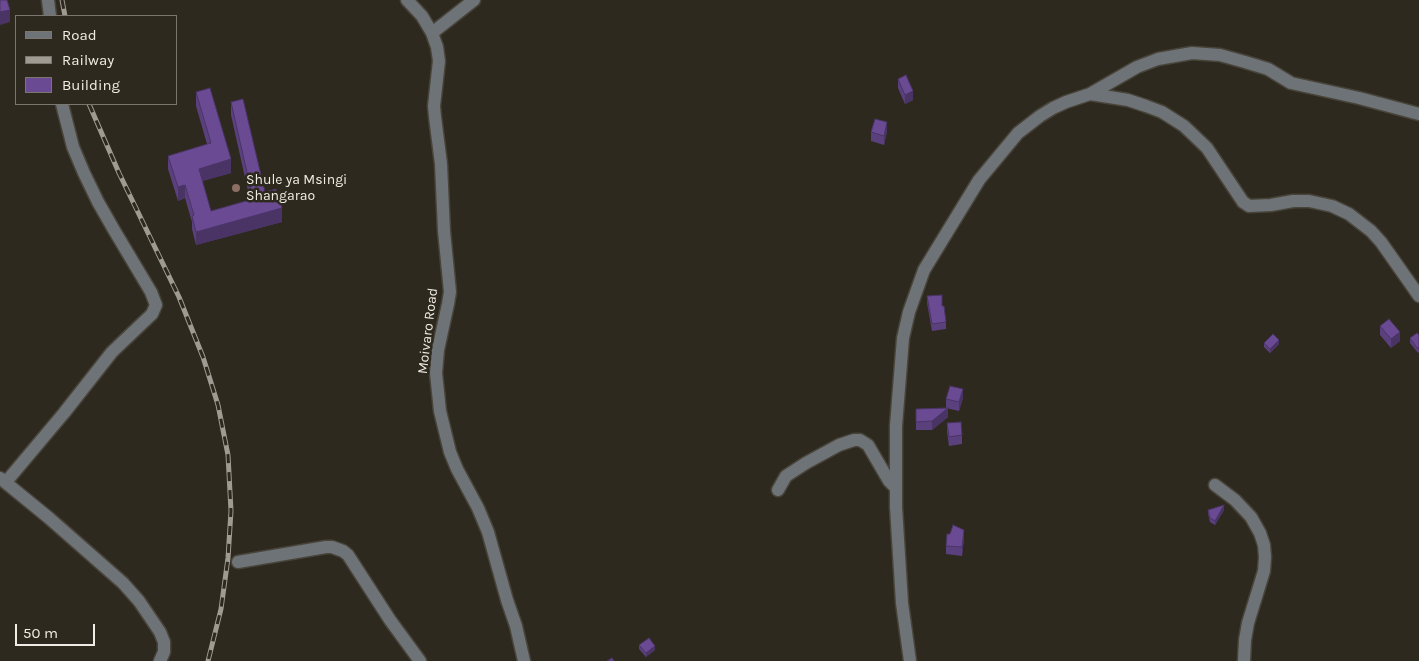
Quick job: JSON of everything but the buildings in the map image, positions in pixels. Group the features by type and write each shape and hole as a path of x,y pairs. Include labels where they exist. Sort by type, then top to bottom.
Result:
{"street":[{"path":"48,0 50,15"},
{"name":"Moivaro Road","path":"407,0 424,19 432,33 439,61 434,106 441,164 444,231 450,287 438,350 436,374 440,411 454,460 488,532 516,626 524,661"},
{"path":"432,33 474,0"},
{"path":"910,661 901,588 896,488 896,426 903,338 911,306 924,270 979,180 1018,133 1053,108 1090,94 1137,67 1158,59 1181,54 1220,56 1259,66 1291,83 1368,100 1419,114"},
{"path":"1090,94 1128,100 1146,106 1162,112 1184,126 1207,148 1243,202 1249,206 1309,201 1332,206 1349,214 1371,231 1381,242 1419,296"},
{"path":"62,105 73,147 84,173 114,230 151,292 156,305 152,314 112,352 64,413 3,480 123,584 139,601 160,632 164,642 164,652 160,661"},
{"path":"778,490 786,476 839,445 854,440 860,440 868,445 889,481 896,488"},
{"path":"1215,485 1235,500 1251,517 1264,545 1264,571 1248,623 1244,661"},
{"path":"238,562 326,547 343,551 348,555 390,620 420,661"}],"railway":[{"path":"62,0 65,15"},
{"path":"89,105 119,173 179,297 203,357 218,405 228,455 231,511 228,558 221,609 208,661"}],"place":[{"name":"Shule ya Msingi Shangarao","path":"236,188"}]}
